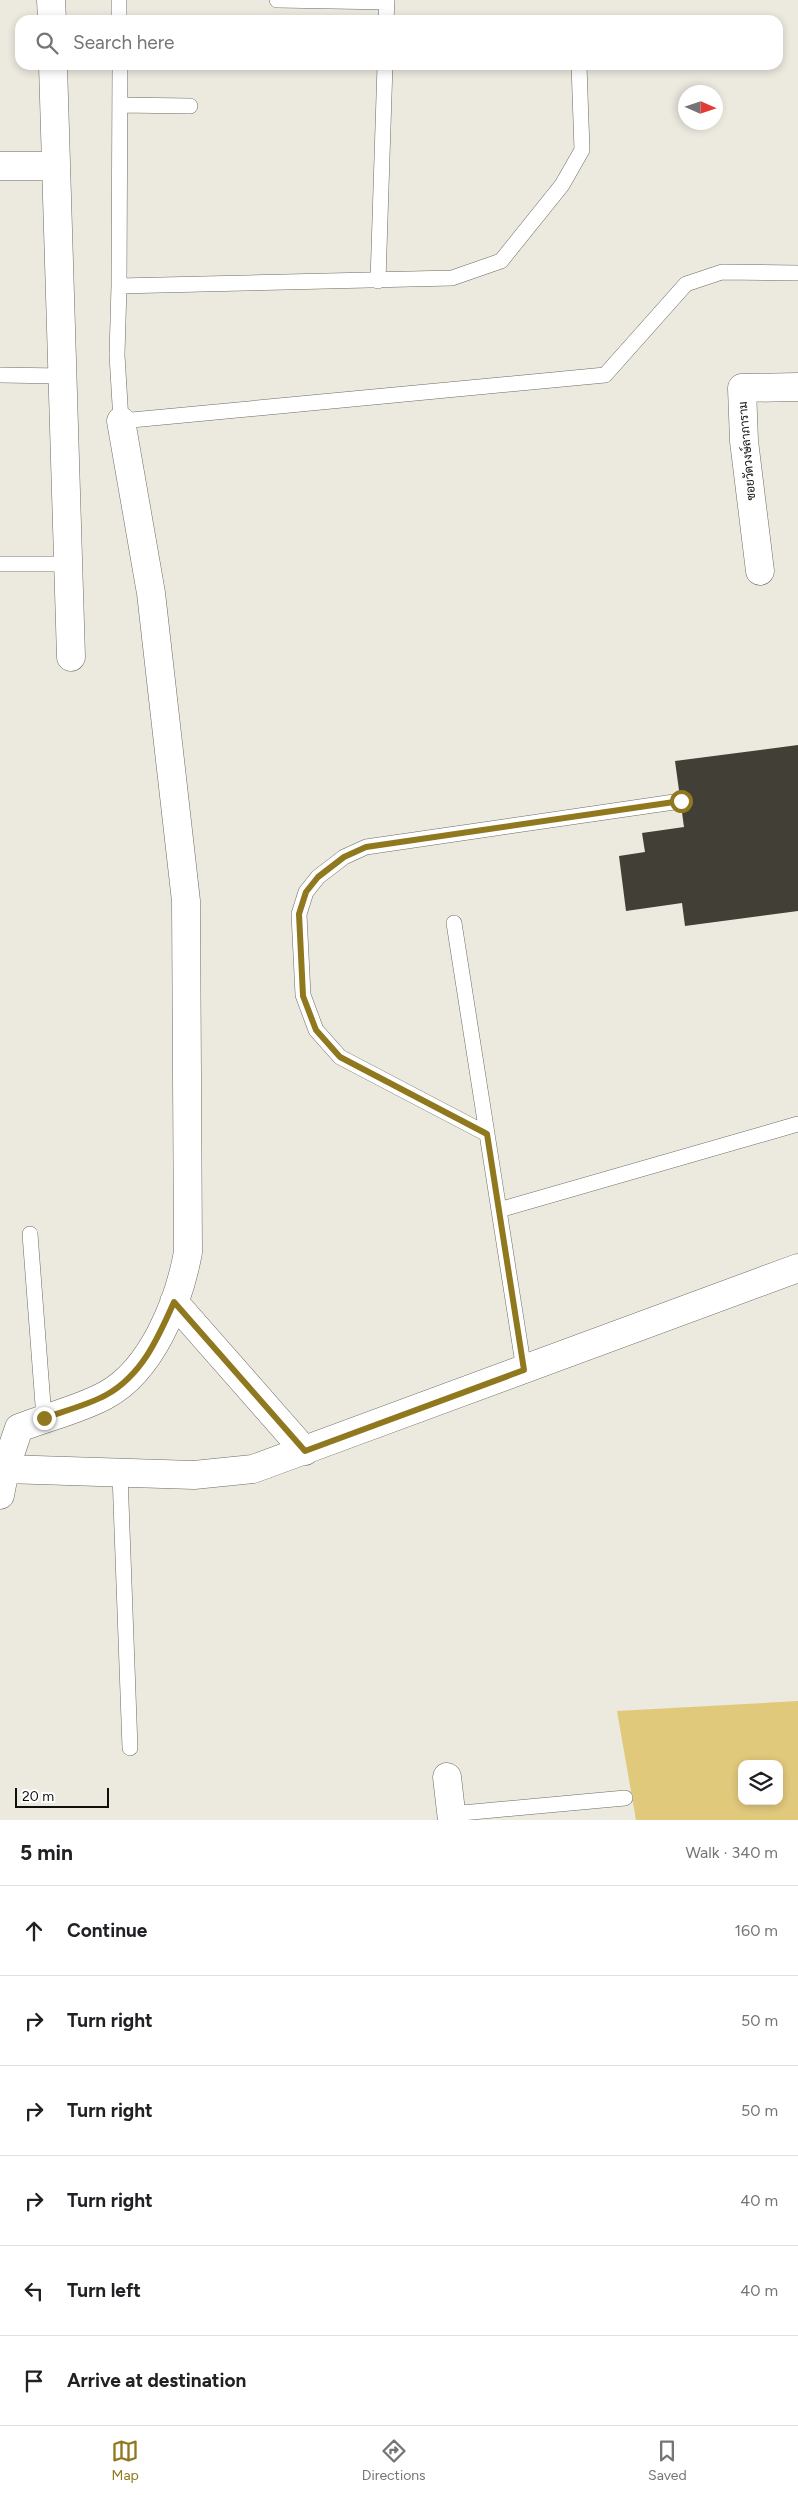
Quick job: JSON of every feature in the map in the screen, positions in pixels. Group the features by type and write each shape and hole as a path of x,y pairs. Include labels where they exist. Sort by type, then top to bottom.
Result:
{"street":[{"path":"51,0 52,15"},
{"path":"53,70 71,657"},
{"path":"0,166 55,166"},
{"name":"ซอยวัดวงษ์ลาภาราม","path":"760,571 744,441 742,388 798,387"},
{"path":"0,1495 5,1469 21,1425 106,1395 136,1372 160,1334 174,1302 183,1279 188,1252 186,901 151,593 121,421"},
{"path":"5,1469 194,1475 253,1469 798,1268"},
{"path":"174,1302 305,1451"},
{"path":"447,1777 452,1817"}],"lane":[{"path":"119,0 120,15"},
{"path":"277,0 387,1 386,15"},
{"path":"120,70 117,355 121,421 605,375 686,284 722,272 798,273"},
{"path":"378,281 385,70"},
{"path":"119,286 452,278 501,261 562,185 582,150 579,70"},
{"path":"120,105 190,106"},
{"path":"0,375 61,376"},
{"path":"0,564 68,564"},
{"path":"487,1134 340,1057 316,1030 303,996 299,914 306,892 332,864 366,847 681,801"},
{"path":"454,923 524,1370"},
{"path":"499,1210 798,1124"},
{"path":"21,1425 30,1234"},
{"path":"120,1474 130,1748"},
{"path":"452,1817 625,1798"}],"shaded area":[{"path":"798,1701 798,1820 636,1820 617,1711"}],"building":[{"path":"798,745 798,911 685,926 682,903 626,911 619,856 645,852 642,833 684,827 675,761"}],"route":[{"path":"44,1418 106,1395 136,1372 160,1334 174,1302 305,1451 524,1370 487,1134 340,1057 316,1030 303,996 299,914 306,892 318,877 332,864 366,847 681,801"}]}
